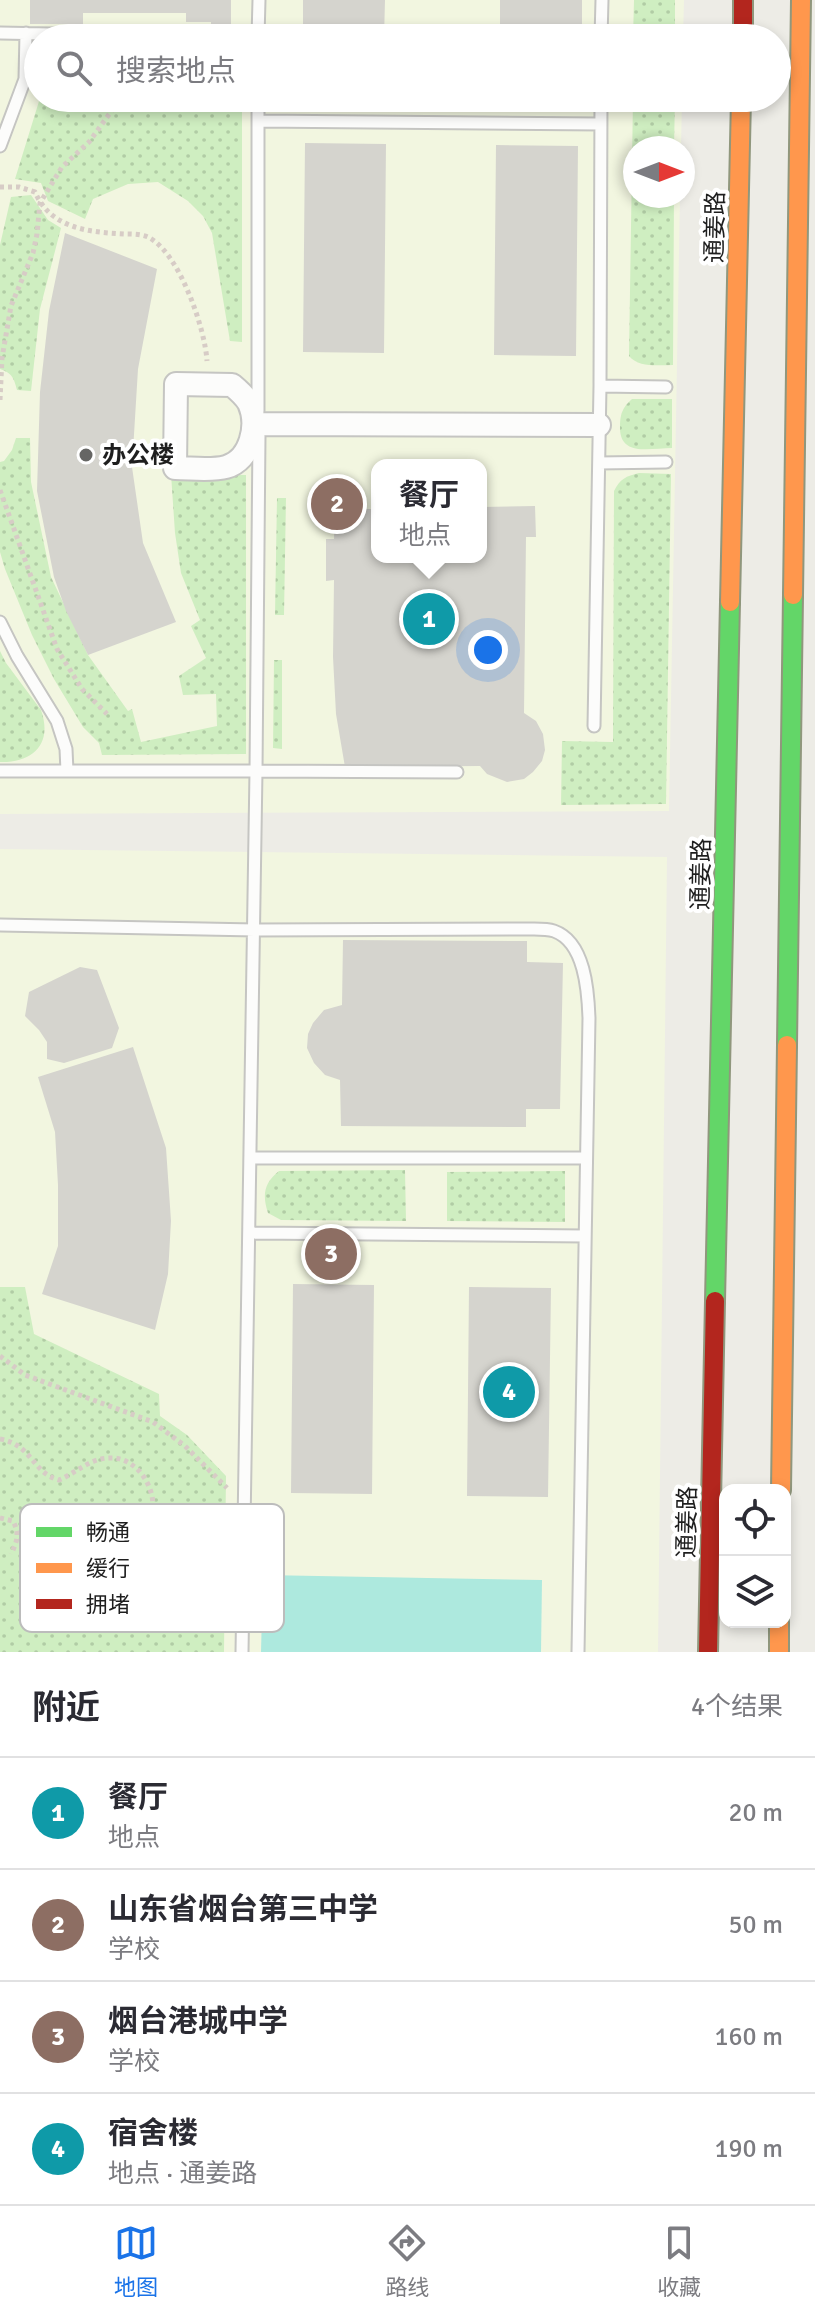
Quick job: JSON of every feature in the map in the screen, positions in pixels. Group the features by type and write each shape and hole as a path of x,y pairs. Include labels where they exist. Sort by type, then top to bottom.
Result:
{"street":[{"path":"743,0 743,24"},
{"path":"781,1484 801,0"},
{"name":"通姜路","path":"708,1652 741,112"},
{"path":"176,384 232,385 248,401 256,426 245,453 234,463 224,468 175,468 176,384"},
{"path":"256,426 599,425"},
{"path":"779,1628 779,1652"}],"lane":[{"path":"258,24 259,0"},
{"path":"601,24 602,0"},
{"path":"0,33 24,33"},
{"path":"0,146 24,82"},
{"path":"245,1504 255,930 258,112"},
{"path":"594,726 601,112"},
{"path":"258,121 601,124"},
{"path":"600,386 666,387"},
{"path":"599,463 666,462"},
{"path":"0,622 57,721 66,749 67,771"},
{"path":"0,771 457,772"},
{"path":"0,925 255,930 534,929 551,930 566,938 582,968 588,1003 578,1652"},
{"path":"251,1158 586,1158"},
{"path":"249,1233 585,1236"},
{"path":"242,1632 242,1652"}],"path":[{"path":"0,400 2,358 11,306 33,253 40,203 62,167 89,142 111,112"},
{"path":"0,187 19,187 35,192 40,203 53,216 83,231 145,235 161,246 186,284 206,343 208,369"},
{"path":"0,490 57,649 82,689 107,714"},
{"path":"0,1356 25,1375 153,1422 185,1446 245,1504"},
{"path":"0,1439 23,1447 44,1474 59,1480 108,1457 128,1460 147,1481 152,1504"},
{"path":"0,1518 13,1521 18,1529 11,1554"}],"shaded area":[{"path":"0,0 684,0 683,24 24,24 24,112 682,112 681,136 623,136 623,208 680,208 669,811 0,814"},
{"path":"0,849 667,857 658,1652 0,1652"},
{"path":"284,1575 542,1580 541,1652 261,1652 262,1632 284,1632"}],"green space":[{"path":"634,0 675,0 675,24 633,24"},
{"path":"36,112 242,112 242,342 230,341 212,233 203,216 188,201 158,182 128,184 93,199 85,219 48,201 41,183 15,179"},
{"path":"633,112 675,112 674,136 632,136"},
{"path":"31,195 48,220 61,228 40,309 31,391 17,390 12,376 0,369 0,245 11,197"},
{"path":"631,208 674,208 673,365 643,364 629,356"},
{"path":"632,399 672,399 672,448 638,449 625,443 621,437 620,419"},
{"path":"16,438 30,438 31,482 51,577 88,655 128,711 132,709 141,742 217,726 216,694 183,695 179,676 206,658 191,626 200,620 181,573 171,474 246,475 246,754 102,755 99,743 83,727 54,679 32,635 0,552 0,462 12,450"},
{"path":"639,473 671,474 666,804 561,805 562,741 613,742 614,491 624,479"},
{"path":"277,498 286,498 284,615 275,615"},
{"path":"0,651 41,710 44,733 42,742 31,755 0,762"},
{"path":"274,660 282,660 282,749 273,748"},
{"path":"405,1170 406,1221 281,1220 268,1213 266,1190 279,1171"},
{"path":"565,1171 565,1222 447,1221 447,1172"},
{"path":"0,1287 25,1287 34,1334 159,1394 160,1416 187,1435 226,1476 226,1504 20,1504 20,1632 224,1632 224,1652 0,1652"}],"building":[{"path":"30,0 231,0 231,24 186,22 186,13 83,13 83,24 30,24"},
{"path":"303,0 385,0 384,24 303,24"},
{"path":"500,0 582,0 582,24 500,24"},
{"path":"305,143 386,144 384,353 303,352"},
{"path":"496,145 578,146 576,356 494,355"},
{"name":"办公楼","path":"65,233 157,269 138,369 132,467 143,543 176,622 88,655 66,611 54,577 37,491 40,392 49,311"},
{"path":"535,506 536,537 526,537 524,713 536,721 543,734 545,750 542,761 524,779 507,782 487,774 480,766 345,767 336,714 334,580 326,581 326,539 334,539 335,509 371,509 371,563 487,563 487,507"},
{"path":"343,940 527,941 527,962 563,963 560,1109 526,1109 526,1127 341,1126 340,1080 325,1075 314,1063 307,1048 313,1023 324,1010 342,1005"},
{"path":"80,967 97,970 119,1028 112,1048 64,1063 47,1059 47,1042 25,1016 29,992"},
{"path":"133,1047 166,1148 171,1221 168,1274 155,1330 42,1294 58,1246 58,1185 55,1132 38,1077"},
{"path":"293,1284 374,1285 372,1494 291,1493"},
{"path":"469,1287 551,1288 548,1497 467,1496"}],"traffic: fast":[{"path":"787,1045 793,595"},
{"path":"715,1301 730,602"}],"traffic: slow":[{"path":"793,595 801,0"},
{"path":"730,602 741,112"},
{"path":"781,1484 787,1045"},
{"path":"779,1628 779,1652"}],"traffic: jam":[{"path":"743,0 743,24"},
{"path":"708,1652 715,1301"}],"place":[{"name":"办公楼","path":"86,455"},
{"name":"山东省烟台第三中学","path":"337,504"},
{"name":"餐厅","path":"429,619"},
{"name":"烟台港城中学","path":"331,1254"},
{"name":"宿舍楼","path":"509,1392"}]}
